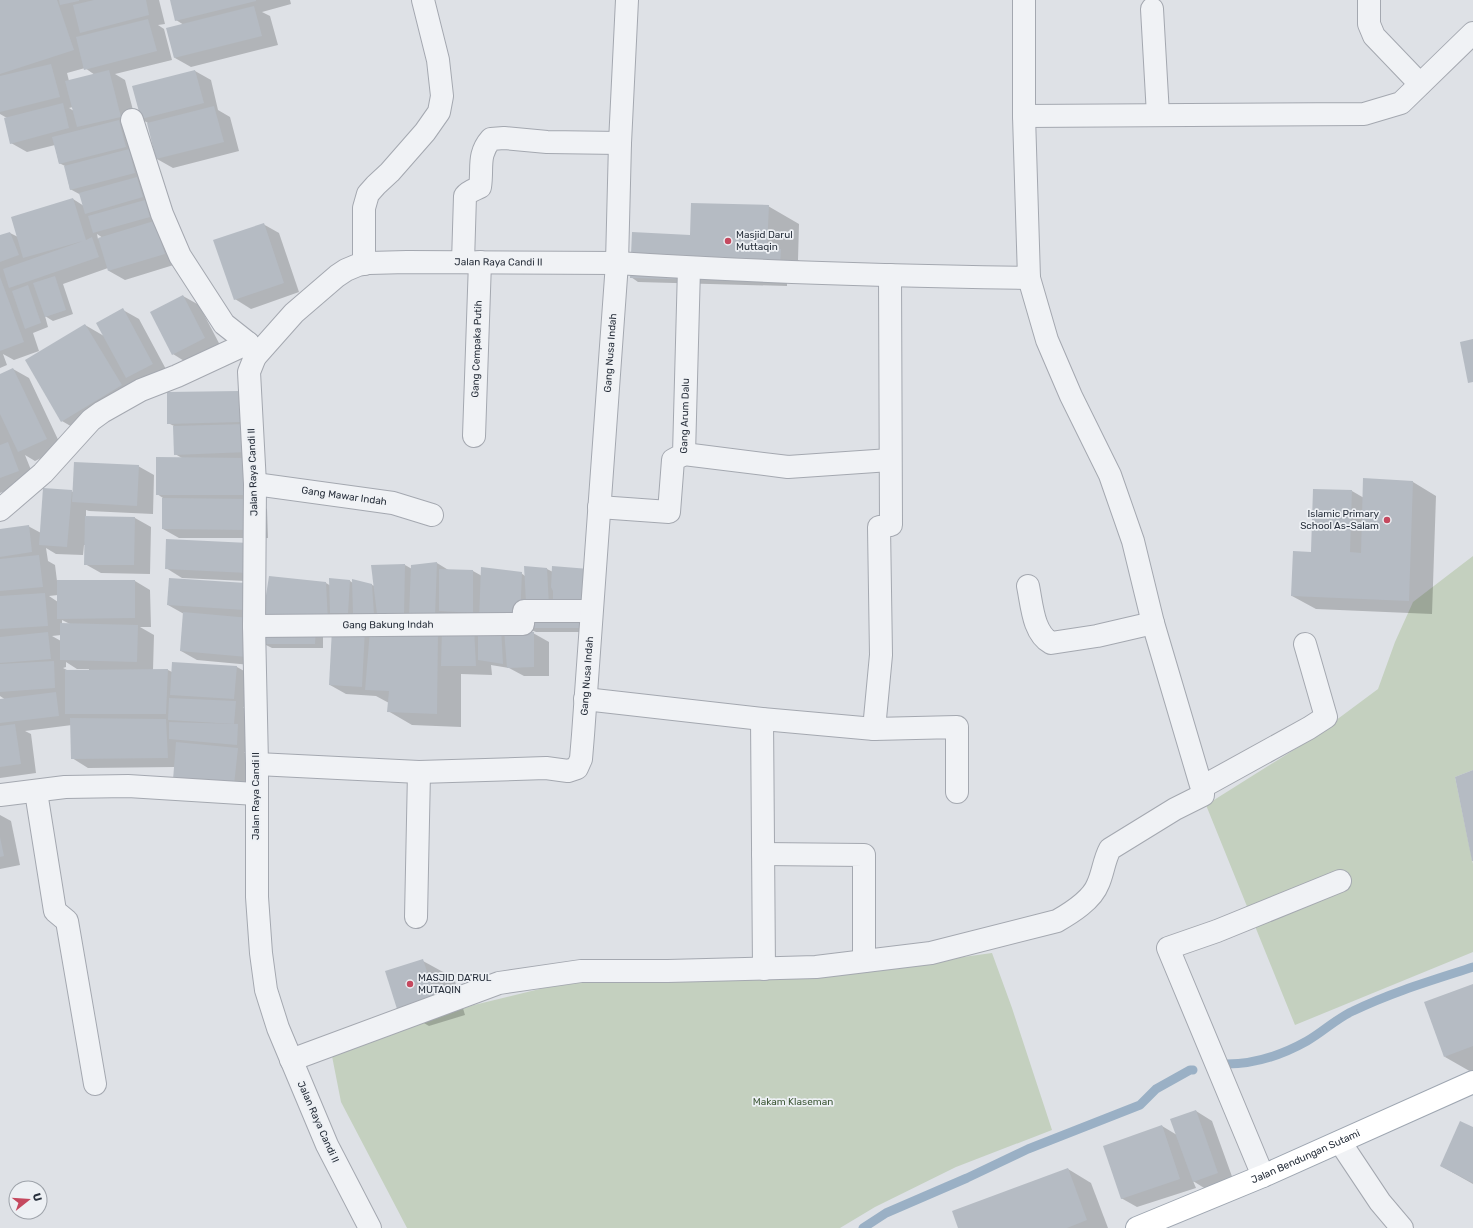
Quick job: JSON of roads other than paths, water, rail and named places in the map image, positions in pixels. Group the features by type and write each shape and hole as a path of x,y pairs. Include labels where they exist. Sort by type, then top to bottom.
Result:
{"main road":[{"name":"Jalan Bendungan Sutami","path":"1149,1226 1473,1082"}],"street":[{"path":"364,264 364,208 368,194 376,184 390,172 425,132 438,112 442,96 438,60 423,0"},
{"path":"617,263 620,143 627,0"},
{"path":"291,1060 499,983 580,971 668,972 816,967 932,953 1057,921 1075,910 1097,887 1110,849 1175,809 1203,795 1202,787 1153,623 1133,541 1110,474 1071,396 1047,340 1029,278 1024,116 1024,0"},
{"path":"1369,0 1369,24 1374,36 1420,84"},
{"path":"1152,9 1158,115"},
{"path":"1024,116 1364,114 1401,103 1473,33"},
{"path":"0,510 43,472 91,420 102,412 142,390 251,350 224,324 180,256 162,214 132,120"},
{"name":"Gang Cempaka Putih","path":"474,436 471,262 465,196 469,192 480,187 481,156 486,145 491,139 504,138 547,142 620,143"},
{"name":"Jalan Raya Candi II","path":"370,1228 327,1146 278,1028 266,990 262,961 257,897 257,764 254,626 255,484 249,372 251,350 346,270 364,264 406,262 617,263 689,268 890,276 1029,278"},
{"name":"Gang Nusa Indah","path":"257,764 420,772 546,768 568,771 577,768 580,759 592,611 617,263"},
{"name":"Gang Arum Dalu","path":"599,507 669,512 673,460 684,454 689,268"},
{"path":"874,729 880,655 879,527 891,525 890,276"},
{"path":"684,454 788,467 890,460"},
{"name":"Gang Mawar Indah","path":"255,484 394,503 432,516"},
{"path":"1028,586 1039,630 1045,640 1051,643 1097,636 1153,623"},
{"name":"Gang Bakung Indah","path":"254,626 523,624 524,611 592,611"},
{"path":"1202,787 1309,728 1326,717 1305,644"},
{"path":"585,699 762,719 874,729 957,728 958,792"},
{"path":"762,719 764,969"},
{"path":"416,917 420,772"},
{"path":"0,795 36,792 66,787 128,786 256,794"},
{"path":"36,792 55,911 67,921 95,1084"},
{"path":"763,854 864,855 864,961"},
{"path":"1263,1176 1168,948 1216,931 1340,881"},
{"path":"1340,1142 1380,1202 1402,1228"}],"waterway":[{"path":"1227,1064 1238,1064 1268,1058 1307,1041 1319,1034 1341,1017 1368,1004 1473,967"},
{"path":"863,1228 886,1213 967,1178 1028,1149 1140,1105 1156,1089 1190,1070 1193,1070"}],"place":[{"name":"Masjid Darul Muttaqin","path":"728,241"},
{"name":"Islamic Primary School As-Salam","path":"1387,520"},
{"name":"MASJID DA'RUL MUTAQIN","path":"410,984"}],"park label":[{"name":"Makam Klaseman","path":"793,1102"}]}
